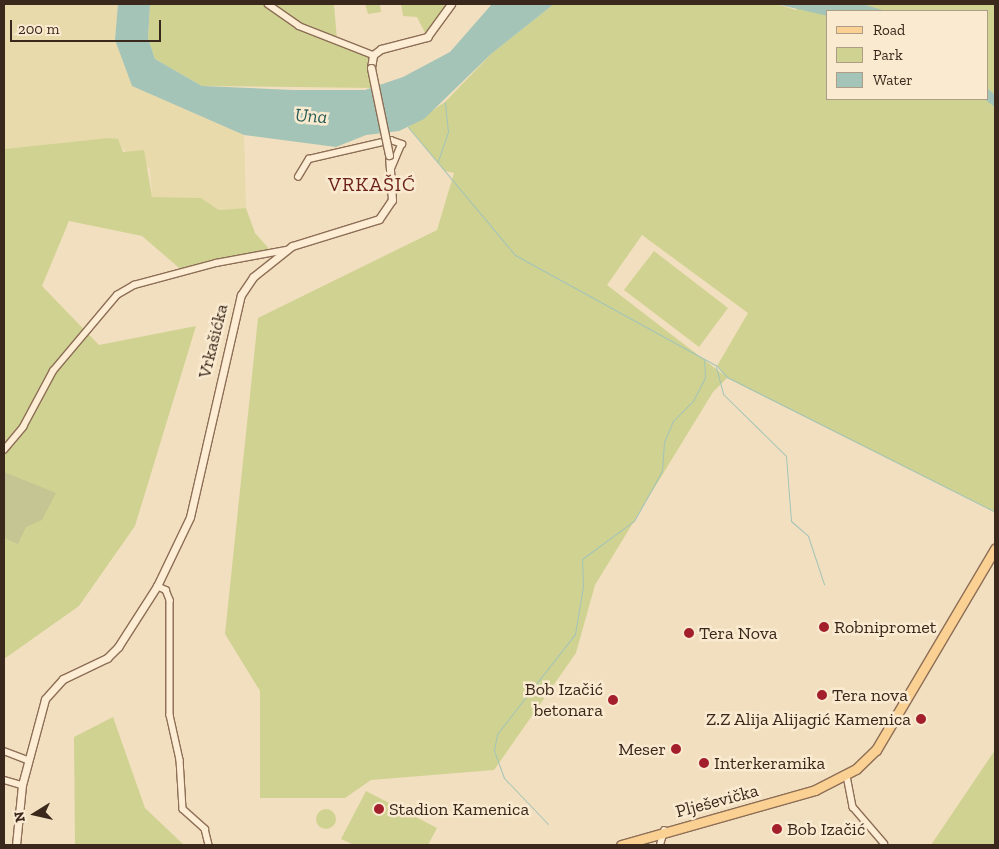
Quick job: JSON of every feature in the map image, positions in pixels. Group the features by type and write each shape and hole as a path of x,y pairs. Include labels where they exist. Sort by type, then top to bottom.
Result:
{"main road":[{"name":"Plješevička","path":"621,845 664,831 815,790 847,776 876,750 995,549"}],"street":[{"path":"268,4 299,26 373,56 387,46 427,37 452,4"},
{"name":"Vrkašićka","path":"16,845 22,785 27,760 52,687 107,658 157,586 200,486 217,383 241,295 253,277 286,250 304,240 357,229 379,219 392,200 392,168 371,68 373,56"},
{"path":"298,177 309,159 391,140 402,144 392,168"},
{"path":"4,450 23,427 53,371 117,295 134,285 216,263 286,250"},
{"path":"157,586 166,590 170,600 170,715 180,760 183,809 205,828 209,845"},
{"path":"4,751 27,760"},
{"path":"847,776 852,807 884,843"},
{"path":"4,780 22,785"},
{"path":"660,845 664,831"}],"shaded area":[{"path":"4,4 118,4 115,40 132,86 244,135 246,208 219,210 201,198 152,198 150,169 108,138 4,149"}],"green space":[{"path":"150,4 334,4 337,40 373,55 375,88 202,86 155,59 148,38"},
{"path":"365,4 401,4 380,5 381,12 368,14"},
{"path":"401,4 439,4 449,7 427,37 417,17 403,16"},
{"path":"554,4 776,4 796,10 799,4 995,4 995,512 727,378 713,392 595,585 576,653 494,770 371,780 345,798 260,798 260,691 225,634 258,318 437,230 454,173 445,171 408,127 445,102 491,54","holes":["642,235 748,313 717,366 724,375 607,285"]},
{"path":"108,138 118,139 123,152 144,150 152,197 201,198 219,210 246,208 255,233 271,251 184,272 142,236 69,221 42,286 99,345 196,326 135,526 79,606 4,659 4,149"},
{"path":"654,251 728,308 699,347 624,290"},
{"path":"4,472 56,493 42,520 26,527 18,544 4,538"},
{"path":"113,717 145,808 184,845 75,845 74,737"},
{"path":"995,750 995,845 931,845"},
{"name":"Stadion Kamenica","path":"366,791 437,828 428,845 354,845 341,839"},
{"path":"322,809 330,809 336,815 336,823 330,829 322,829 316,823 316,815"}],"water":[{"name":"Una","path":"118,4 150,4 148,38 155,59 202,86 293,90 365,90 403,77 450,52 492,4 554,4 491,54 424,119 399,131 366,135 336,147 244,135 132,86 115,40"},
{"path":"776,4 862,4 883,10 826,10 826,16"},
{"path":"989,90 995,95 995,107 985,100 989,100"}],"waterway":[{"path":"438,161 448,132 445,102"},
{"path":"408,127 515,255 717,366 727,377 995,512"},
{"path":"548,824 504,778 494,750 497,734 575,634 583,586 582,559 634,521 662,471 664,442 673,421 693,401 705,377 704,360"},
{"path":"716,367 723,394 786,456 791,521 808,536 824,584"}],"place":[{"name":"Robnipromet","path":"824,627"},
{"name":"Tera Nova","path":"689,633"},
{"name":"Tera nova","path":"822,695"},
{"name":"Bob Izačić betonara","path":"613,700"},
{"name":"Z.Z Alija Alijagić Kamenica","path":"921,719"},
{"name":"Meser","path":"676,749"},
{"name":"Interkeramika","path":"704,763"},
{"name":"Stadion Kamenica","path":"379,809"},
{"name":"Bob Izačić","path":"777,829"}],"district":[{"name":"VRKAŠIĆ","path":"372,184"}]}
